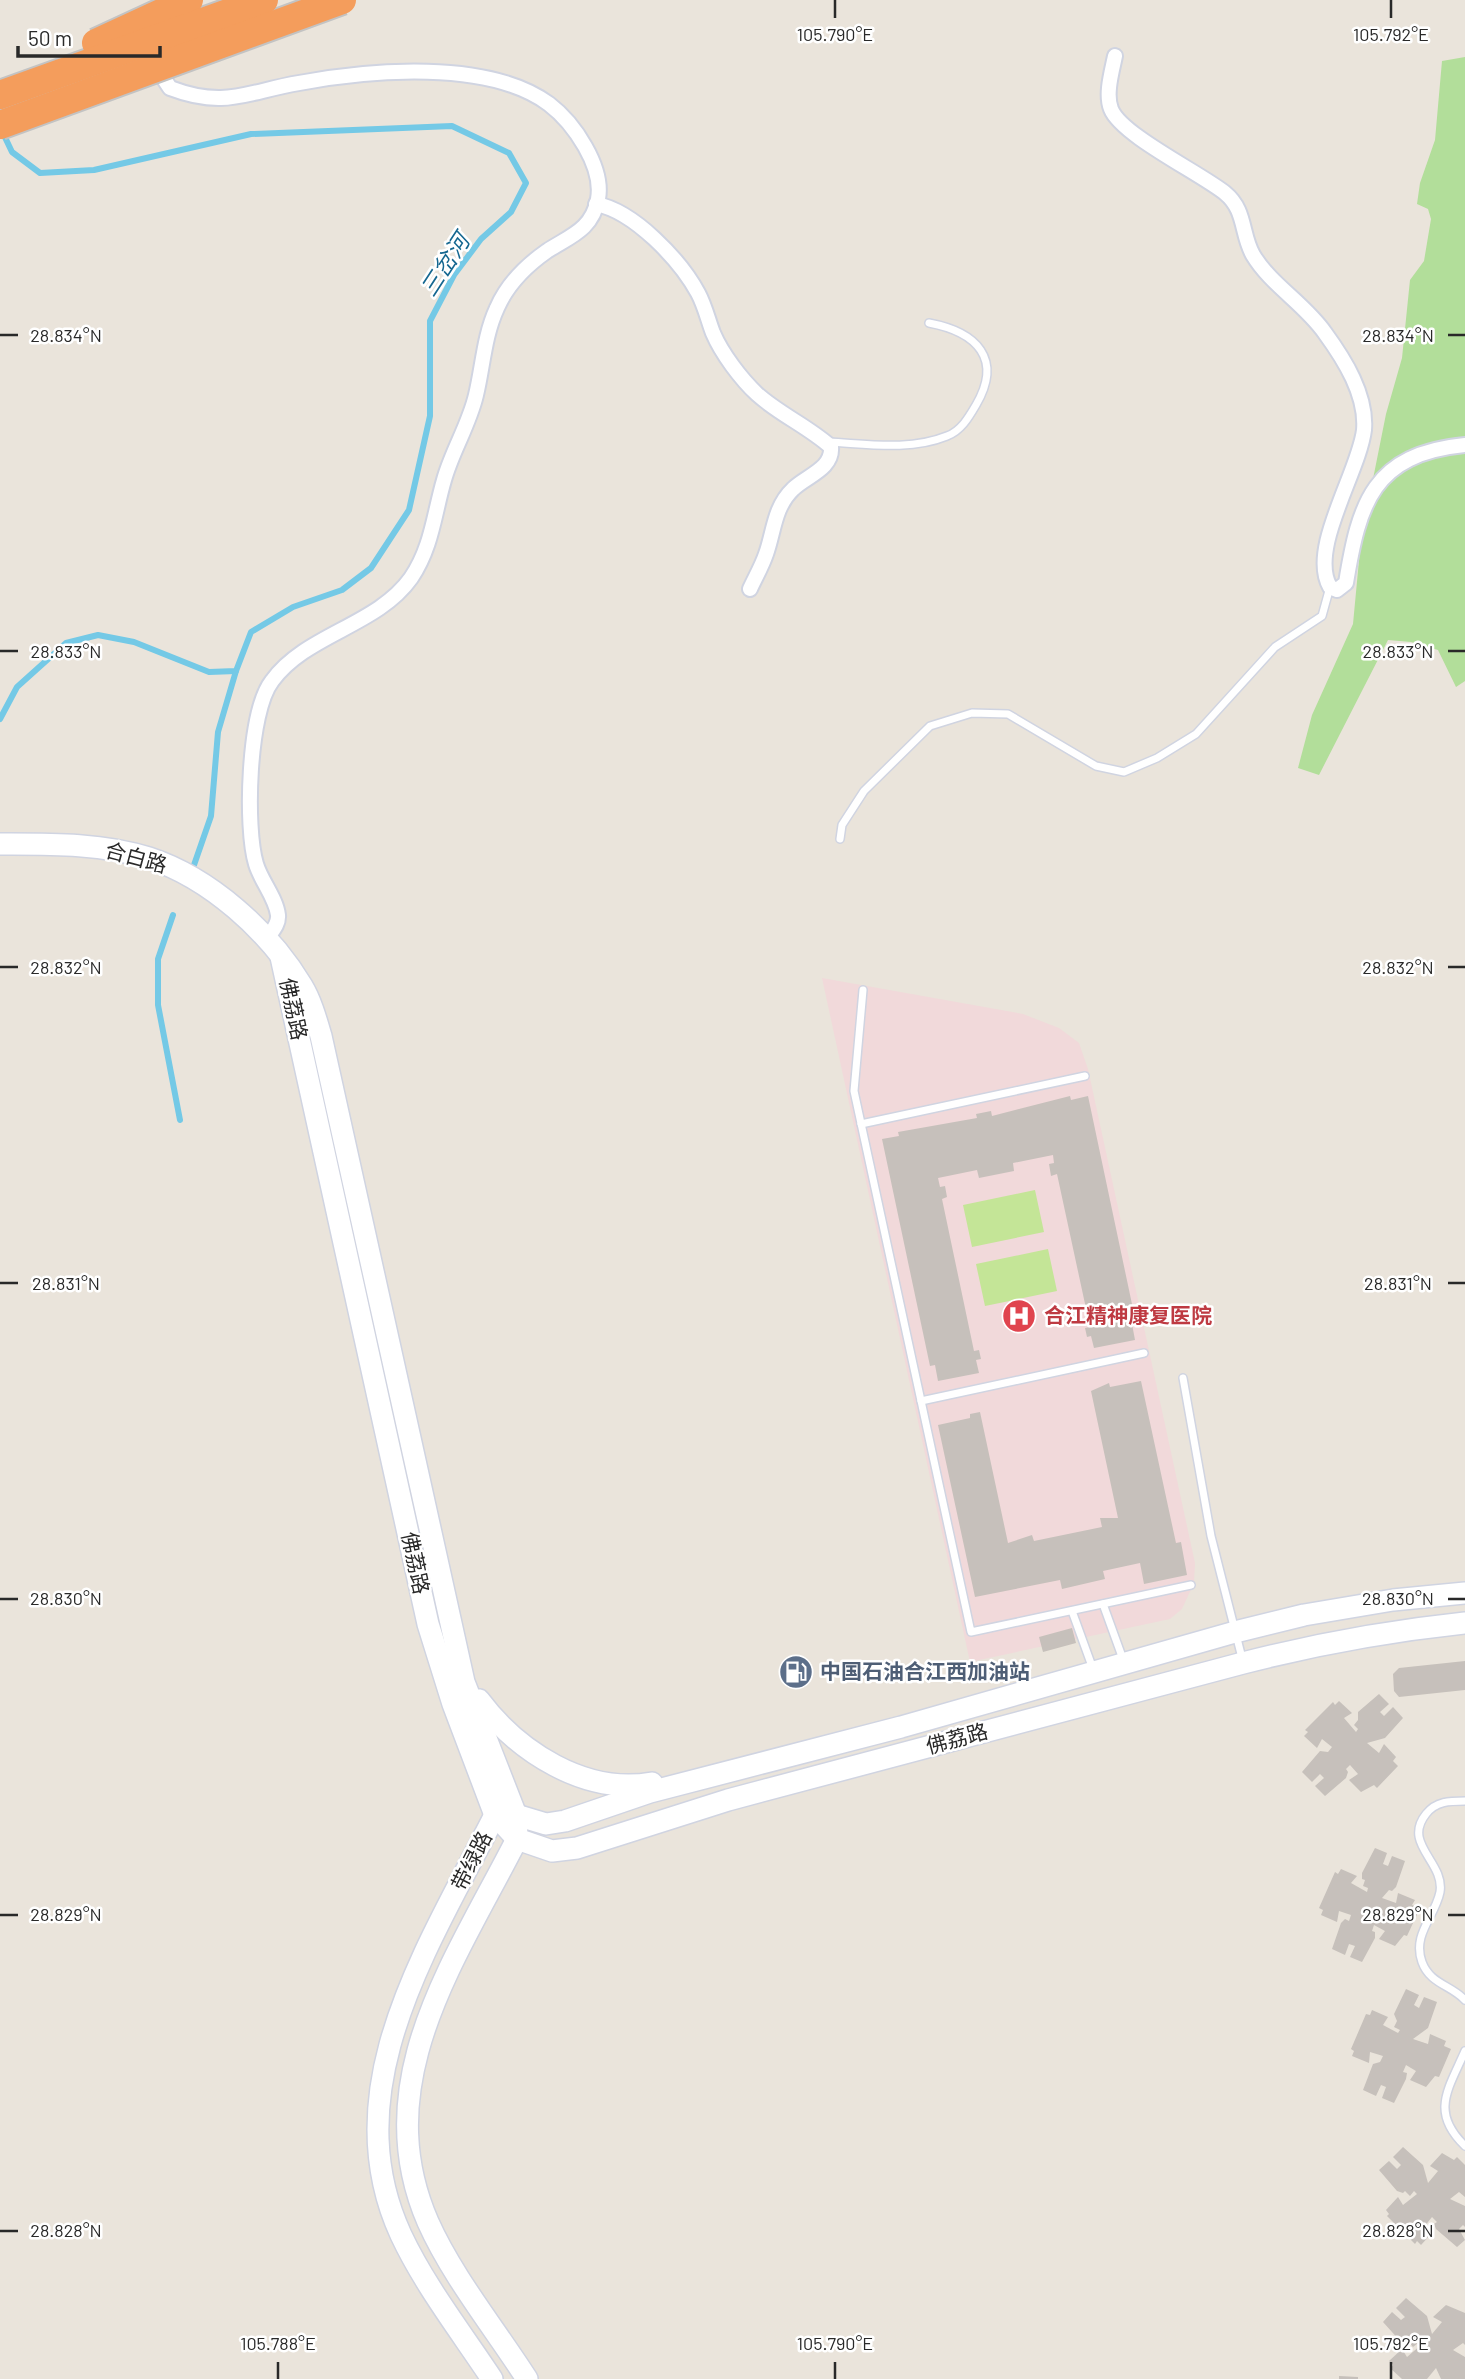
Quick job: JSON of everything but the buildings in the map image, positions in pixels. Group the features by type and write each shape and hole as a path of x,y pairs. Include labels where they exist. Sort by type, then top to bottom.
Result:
{"highway":[{"path":"0,88 188,0"},
{"path":"0,95 264,0"},
{"path":"0,124 342,0"}],"main road":[{"name":"合白路","path":"0,844 95,847 167,865 233,907 281,957"},
{"name":"佛荔路","path":"281,957 302,986 321,1036 457,1653 505,1815"},
{"name":"佛荔路","path":"281,957 428,1624 453,1704 505,1815"},
{"name":"佛荔路","path":"505,1815 536,1822 565,1821 650,1792 901,1727 1235,1632 1329,1611 1465,1593"},
{"name":"佛荔路","path":"517,1839 552,1851 577,1848 728,1800 1310,1646 1398,1630 1465,1623"},
{"path":"457,1653 476,1697 492,1718 531,1751 571,1773 606,1784 642,1785 727,1771"},
{"name":"带绿路","path":"505,1815 517,1839 426,2022 411,2070 406,2117 410,2168 429,2223 527,2379"},
{"name":"带绿路","path":"492,2379 401,2234 384,2185 377,2117 384,2063 408,1991 505,1815"}],"street":[{"path":"151,0 166,25 167,49 162,76 170,88 189,95 218,100 242,98 289,84 344,75 466,74 500,80 527,91 551,106 577,134 598,181 597,204 592,219 579,235 548,251 519,274 498,305 486,336 475,398 444,479 428,546 410,578 393,597 291,661 271,681 262,699 255,719 251,799 252,848 257,868 278,914 277,923 266,940"},
{"path":"1115,56 1109,88 1111,109 1127,129 1228,195 1242,216 1252,253 1324,331 1349,370 1360,400 1364,429 1330,537 1325,570 1330,587 1337,590 1346,583 1357,520 1369,494 1386,474 1433,450 1465,445"},
{"path":"597,204 612,207 636,221 691,280 715,336 742,377 758,395 831,447 832,456 786,498 772,526 766,555 750,589"}],"lane":[{"path":"825,441 920,445 951,435 968,419 988,384 989,365 981,350 964,335 947,326 929,323"},
{"path":"840,839 842,825 864,791 930,726 972,713 1008,714 1096,765 1124,772 1157,758 1196,734 1275,647 1322,616 1330,587"},
{"path":"863,990 854,1091 971,1632 1191,1585"},
{"path":"861,1124 1085,1076"},
{"path":"921,1401 1144,1353"},
{"path":"1183,1378 1211,1536 1243,1663"},
{"path":"1103,1604 1124,1662"},
{"path":"1072,1611 1094,1671"},
{"path":"1465,1801 1448,1801 1432,1808 1421,1823 1419,1839 1441,1882 1439,1896 1422,1931 1421,1960 1431,1977 1465,2000"},
{"path":"1465,2051 1444,2105 1447,2124 1465,2146"}],"shaded area":[{"name":"合江精神康复医院","path":"822,978 1023,1014 1059,1028 1079,1043 1088,1069 1195,1563 1194,1583 1182,1609 1170,1619 970,1662"}],"green space":[{"path":"1465,57 1465,681 1456,687 1438,650 1411,642 1388,640 1319,775 1298,768 1312,715 1353,624 1361,539 1386,414 1402,358 1410,280 1424,261 1431,219 1428,209 1417,204 1420,183 1435,140 1442,61"},
{"path":"1035,1190 1044,1232 972,1247 963,1205"},
{"path":"1048,1249 1057,1291 985,1306 976,1264"}],"waterway":[{"name":"三岔河","path":"0,719 17,687 66,643 98,635 134,642 209,672 236,671 251,632 293,607 342,590 371,568 409,510 430,416 430,321 454,275 481,239 511,212 526,183 509,153 452,126 251,134 94,170 40,173 12,152 2,131"},
{"path":"194,865 211,816 218,732 236,671"},
{"path":"173,915 158,959 158,1005 180,1120"}],"place":[{"name":"合江精神康复医院","path":"1019,1316"},
{"name":"中国石油合江西加油站","path":"796,1672"}]}
